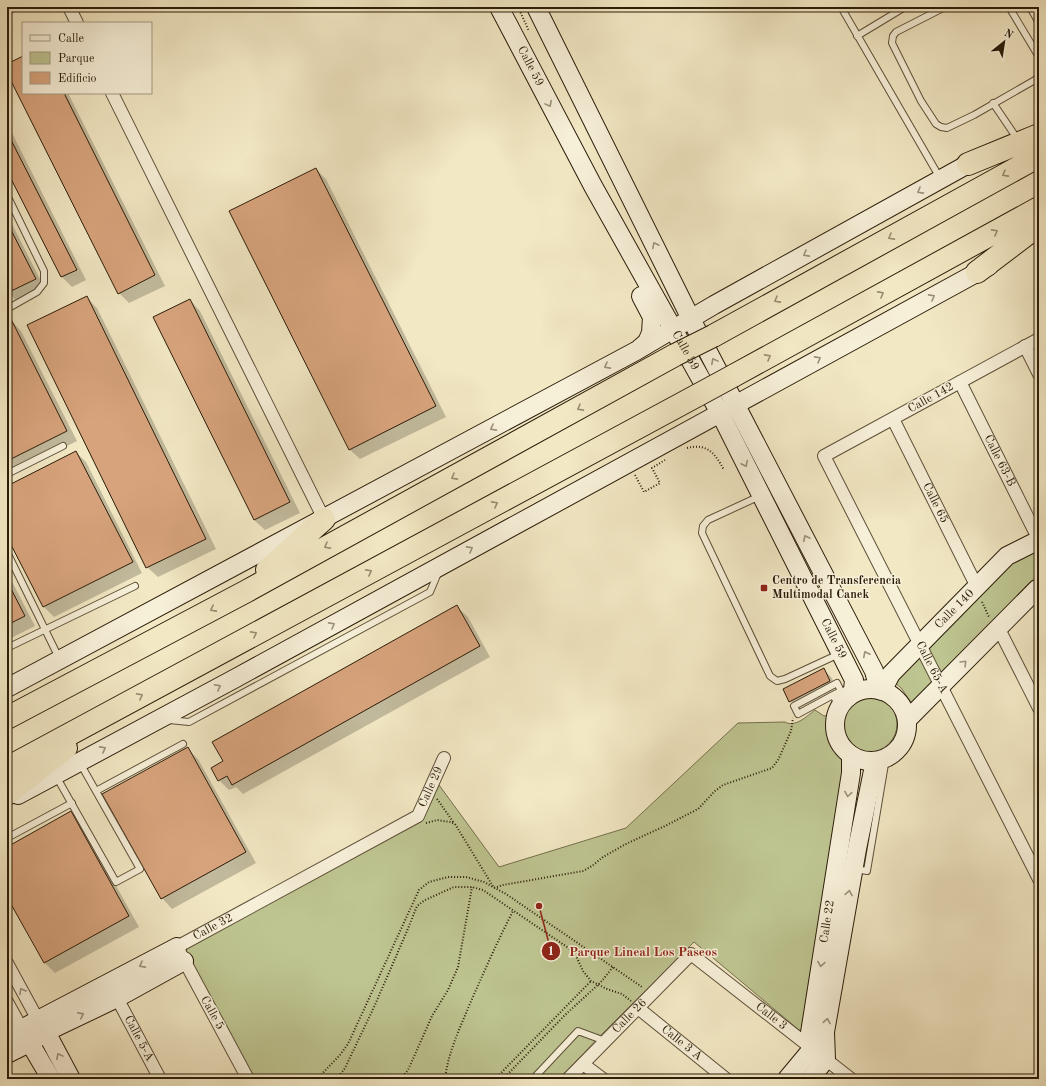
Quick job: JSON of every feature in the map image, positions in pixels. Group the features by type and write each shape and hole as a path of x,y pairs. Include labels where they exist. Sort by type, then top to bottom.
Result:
{"highway":[{"path":"968,164 1039,135"},
{"path":"7,718 244,592 1039,156"},
{"path":"7,768 698,395 1039,208"},
{"path":"977,272 1039,225"},
{"path":"244,592 324,519"},
{"path":"7,794 121,706"}],"main road":[{"name":"Calle 59","path":"499,7 593,186 720,413 854,680 853,690 840,701"},
{"name":"Calle 59","path":"536,7 691,319 874,670 880,691"},
{"path":"7,688 636,351 1039,124"},
{"path":"593,186 617,246 652,317 651,333 647,342 636,351"},
{"path":"685,440 720,413 1039,238"},
{"path":"7,800 442,565 685,440 699,430 715,432 734,441"},
{"name":"Calle 140","path":"880,691 891,674 920,645 979,593 1008,556 1039,540"},
{"path":"907,720 941,686 994,623 1039,588"},
{"path":"862,691 880,691 891,695 899,702 907,720 906,732 903,743 896,751 881,759 863,760 851,755 838,739 836,718 840,701 862,691"},
{"name":"Calle 22","path":"819,1054 810,1033 851,773 851,755"},
{"name":"Calle 22","path":"819,1054 825,1032 854,869 881,759"},
{"name":"Calle 32","path":"42,1026 117,998 180,954"},
{"name":"Calle 32","path":"7,1054 20,1036 180,954"},
{"path":"42,1026 71,1079"},
{"path":"20,1036 51,1079"},
{"path":"787,1079 819,1054"},
{"path":"810,1079 819,1054"}],"street":[{"path":"69,7 76,22"},
{"path":"112,94 324,519"},
{"name":"Calle 142","path":"824,456 1039,339"},
{"path":"1025,346 1039,374"},
{"name":"Calle 63-B","path":"960,382 1039,540"},
{"name":"Calle 65","path":"893,419 979,593"},
{"name":"Calle 65-A","path":"824,456 1039,879"},
{"path":"994,623 1001,633 1039,708"},
{"name":"Calle 29","path":"416,817 444,758"},
{"name":"Calle 32","path":"180,954 416,817"},
{"name":"Calle 5","path":"180,954 248,1079"},
{"name":"Calle 3","path":"691,954 851,1079"},
{"name":"Calle 26","path":"568,1079 691,954"},
{"path":"7,963 42,1026"},
{"name":"Calle 5-A","path":"117,998 160,1079"},
{"path":"7,1002 20,1036"},
{"name":"Calle 3 A","path":"639,1007 726,1079"},
{"path":"583,1064 602,1079"}],"lane":[{"path":"841,7 941,179"},
{"path":"858,36 905,7"},
{"path":"945,7 896,32 893,36 892,43 921,101 936,124 941,128 947,128 974,115 1035,80 1039,75"},
{"path":"1009,7 1039,57"},
{"path":"1030,7 1039,23"},
{"path":"993,103 1016,137"},
{"path":"7,195 44,271 44,283 37,292 7,309"},
{"path":"7,474 63,446"},
{"path":"761,495 708,520 703,526 702,533 770,676 777,681 786,679 840,654"},
{"path":"7,552 60,660"},
{"path":"7,648 135,586"},
{"path":"837,683 841,691 840,701 798,714 794,706 837,683"},
{"path":"96,790 183,744"},
{"path":"56,774 116,882 140,869 80,761"},
{"path":"7,838 72,803"},
{"path":"533,1079 578,1031 605,1041"}],"path":[{"path":"685,440 697,447 710,450 718,459 724,470"},
{"path":"634,473 644,492 660,483 652,468 669,458"},
{"path":"979,593 994,623"},
{"path":"494,888 503,885 583,871 603,857 626,844 698,809 715,791 723,785 772,768 778,760 791,731 792,719 798,714"},
{"path":"430,789 455,824 494,888"},
{"path":"416,817 420,822 428,823 437,820 455,824"},
{"path":"317,1079 340,1055 348,1044 419,890 429,882 448,877 466,877 484,882 506,894 652,994"},
{"path":"337,1079 344,1068 375,1005 407,932 416,906 425,900 454,887 472,887 483,890 570,950 577,958 583,971 591,981 607,990 622,994 639,1007"},
{"path":"401,1079 408,1070 432,1016 448,990 458,967 472,887"},
{"path":"445,1079 448,1060 457,1036 500,937 513,911"},
{"path":"503,1079 565,1015 598,985 613,967"},
{"path":"495,1079 591,981"}],"green space":[{"path":"1039,544 1039,578 1029,583 943,675 926,646 1010,559"},
{"path":"920,652 934,683 912,704 902,689 892,680"},
{"path":"869,696 880,698 889,704 895,713 897,724 895,735 889,744 880,750 869,752 858,750 849,744 843,735 841,724 843,713 849,704 858,698"},
{"path":"815,710 824,716 829,715 828,737 847,768 806,1030 799,1030 694,942 559,1079 254,1079 177,947 424,817 439,785 499,867 626,828 738,723 785,722 793,724 805,718"}],"building":[{"path":"22,56 22,94 64,94 155,275 118,294 7,73 7,64"},
{"path":"7,132 77,270 61,277 7,171"},
{"path":"316,168 436,406 349,450 229,211"},
{"path":"7,222 36,279 7,293"},
{"path":"87,296 206,539 146,568 27,325"},
{"path":"190,299 290,502 254,520 153,317"},
{"path":"11,319 67,431 7,461 7,321"},
{"path":"76,451 133,562 43,607 7,537 7,486"},
{"path":"7,581 25,616 7,625"},
{"path":"457,605 480,646 232,785 227,776 218,781 211,768 223,761 212,742"},
{"path":"824,668 830,681 789,702 783,689"},
{"path":"188,747 246,852 161,899 102,794"},
{"path":"71,811 129,916 44,963 7,897 7,847"}],"place":[{"name":"Centro de Transferencia Multimodal Canek","path":"764,588"},
{"name":"Parque Lineal Los Paseos","path":"539,906"}]}
